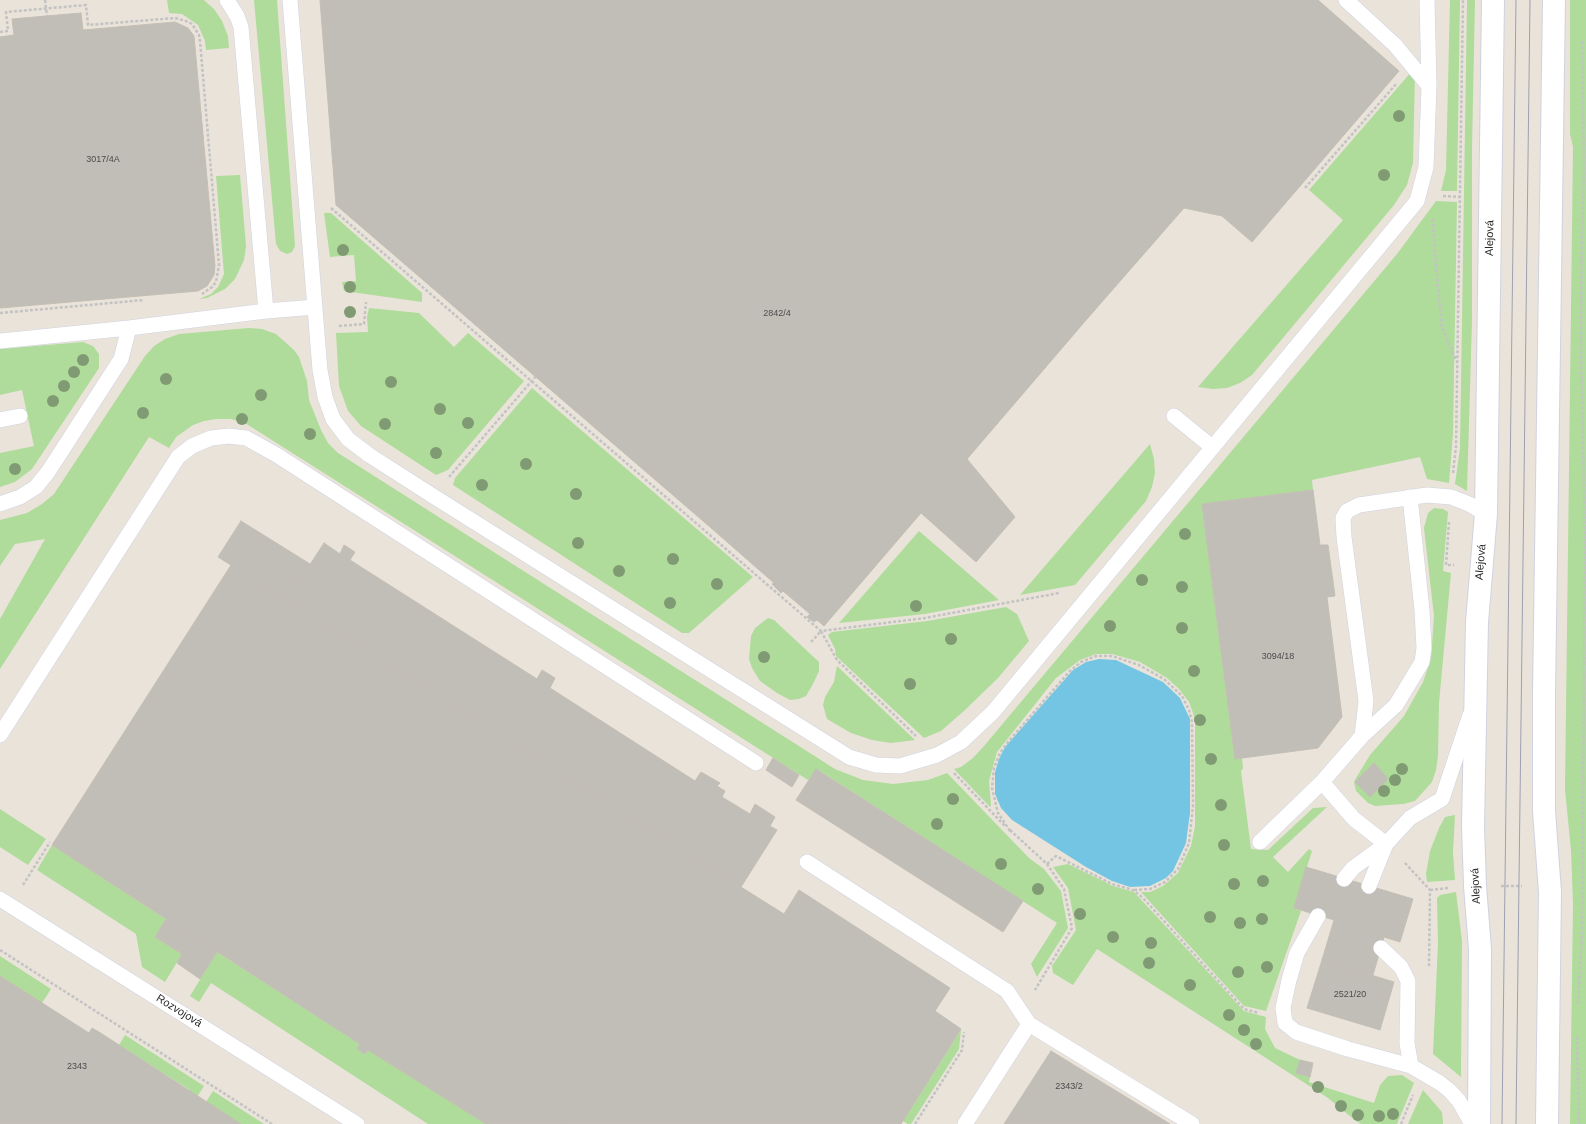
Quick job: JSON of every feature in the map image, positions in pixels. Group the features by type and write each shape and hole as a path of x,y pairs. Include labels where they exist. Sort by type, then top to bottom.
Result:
{"street":[{"name":"Alejová","path":"1479,1124 1480,949 1475,886 1473,826 1477,622 1480,567 1486,514 1493,0"},
{"path":"1548,1124 1550,892 1544,811 1544,693 1554,0"}],"lane":[{"path":"227,0 237,16 241,26 266,310"},
{"path":"290,0 320,370 325,397 333,419 348,439 369,455 433,496 849,757 876,765 900,766 937,755 961,742 993,712 1417,201 1426,167 1428,86 1427,0"},
{"path":"1346,0 1395,45 1428,86"},
{"path":"0,341 129,328 266,310 315,307"},
{"path":"0,504 20,498 36,487 48,472 121,359 129,328"},
{"path":"0,420 20,416"},
{"path":"1174,416 1212,447"},
{"path":"0,735 178,458 192,446 211,438 229,436 246,438 274,454 756,763"},
{"path":"1362,736 1366,701 1344,537 1343,518 1347,511 1359,505 1427,495 1451,497 1469,504 1486,514"},
{"path":"1260,842 1322,782 1362,736 1396,705 1422,662 1424,648 1422,610 1410,497"},
{"path":"1344,879 1353,868 1386,844 1410,818 1442,799 1475,698"},
{"path":"1322,782 1354,818 1386,844"},
{"path":"1369,886 1386,844"},
{"path":"807,862 1007,991 1029,1024 1192,1124"},
{"name":"Rozvojová","path":"0,900 357,1124"},
{"path":"1318,916 1297,953 1283,1008 1285,1023 1296,1032 1348,1049 1411,1066 1440,1083 1450,1091 1459,1101 1472,1124"},
{"path":"1381,948 1401,967 1408,981 1407,1042 1411,1066"},
{"path":"965,1124 1029,1024"}],"path":[{"path":"45,0 47,16"},
{"path":"1463,0 1456,446 1446,565 1480,567"},
{"path":"0,32 8,31 6,12 86,5 88,25 180,18 192,24 199,35 219,265 216,282 212,287 200,294"},
{"path":"1578,1009 1582,935 1585,543 1582,236 1585,167 1582,37"},
{"path":"1305,188 1412,66"},
{"path":"1440,196 1461,197"},
{"path":"329,206 821,631 837,660 937,755 998,820 1047,864 1064,889 1072,928 1036,988 1029,1024"},
{"path":"1433,212 1436,268 1442,328 1458,364"},
{"path":"0,313 148,300"},
{"path":"317,327 364,324 366,302"},
{"path":"433,496 536,376"},
{"path":"811,642 821,631 925,618 1096,587"},
{"path":"1010,830 998,813 994,804 992,788 994,768 1000,753 1008,742 1069,672 1081,662 1096,656 1112,656 1139,665 1164,679 1182,696 1189,710 1192,722 1193,806 1189,843 1178,869 1165,882 1150,889 1133,890 1112,884 1056,856 1047,864"},
{"path":"33,868 50,842"},
{"path":"1386,844 1430,890"},
{"path":"1133,890 1244,1009 1266,1014"},
{"path":"1582,935 1586,932"},
{"path":"0,950 272,1124"},
{"path":"1577,1031 1579,1124"},
{"path":"915,1124 962,1050 964,1032"}],"green space":[{"path":"167,0 204,0 214,9 222,21 228,36 229,48 206,50 205,41 198,25 182,14 169,13"},
{"path":"254,0 277,0 295,246 292,252 287,254 280,251 276,244"},
{"path":"1450,0 1460,0 1457,191 1441,191 1446,170"},
{"path":"1467,0 1475,0 1472,148 1472,321 1467,491 1455,484 1460,448"},
{"path":"1570,0 1586,0 1586,1124 1570,1124 1573,904 1571,850 1565,790 1573,147 1570,134"},
{"path":"1412,71 1415,72 1413,163 1407,185 1394,205 1252,375 1240,383 1227,388 1213,389 1198,387 1343,220 1309,190"},
{"path":"240,175 246,246 244,260 235,279 225,289 207,298 199,299 211,294 218,287 224,274 216,176"},
{"path":"1436,201 1457,202 1453,434 1449,483 1427,479 1420,457 1312,480 1313,490 1202,504 1235,759 1242,758 1243,768 1241,771 1251,849 1268,850 1313,808 1327,807 1273,857 1288,872 1309,849 1312,851 1294,908 1301,911 1266,1011 1244,1006 1141,892 1150,892 1163,886 1178,873 1191,846 1195,826 1195,723 1189,702 1179,689 1167,678 1140,662 1112,654 1096,654 1080,660 1056,678 997,752 989,781 990,807 954,769 961,767 973,758 984,746 1397,254"},
{"path":"324,213 331,213 422,293 422,302 344,291 342,282 356,281 354,255 330,257"},
{"path":"369,308 419,313 454,347 468,333 524,381 448,470 436,475 361,426 348,411 339,386 336,333 368,332 367,317"},
{"path":"249,328 262,329 276,334 294,350 299,357 307,381 309,400 321,430 328,443 338,453 835,769 863,780 893,784 928,780 947,773 1029,858 1044,869 1061,891 1068,928 1037,977 1031,964 1057,923 817,769 808,780 245,423 231,419 204,421 193,425 176,437 169,448 149,437 0,669 0,619 45,539 15,544 0,566 0,520 27,513 42,504 54,494 145,356 154,346 165,339 179,334"},
{"path":"83,342 93,346 99,354 99,368 32,469 15,482 0,487 0,453 34,446 22,390 0,395 0,349"},
{"path":"532,388 753,577 689,633 682,633 453,485 455,478"},
{"path":"1150,444 1154,459 1155,473 1152,487 1146,501 1075,585 1020,595"},
{"path":"1434,508 1443,509 1448,512 1443,571 1451,573 1439,703 1438,756 1436,770 1432,782 1415,801 1403,804 1375,806 1368,803 1356,791 1354,782 1370,755 1404,716 1423,682 1431,659 1434,616 1424,528 1428,513"},
{"path":"919,531 999,600 925,614 839,623"},
{"path":"1006,607 1017,614 1029,641 998,678 965,710 941,731 924,738 836,656 835,649 828,635 832,632 927,621"},
{"path":"768,618 774,620 819,662 819,671 806,696 799,699 790,700 760,681 752,668 749,659 751,636 755,628"},
{"path":"837,666 915,740 891,743 872,740 851,733 827,719 823,705 825,697 834,682"},
{"path":"0,809 46,839 28,865 0,847"},
{"path":"1455,815 1453,852 1455,880 1427,882 1426,874 1430,851 1439,828 1445,817"},
{"path":"52,845 166,919 155,937 182,954 165,982 142,967 136,934 37,870"},
{"path":"1068,864 1113,886 1134,892 1244,1011 1266,1017 1265,1029 1275,1048 1300,1060 1297,1073 1310,1077 1309,1082 1374,1103 1380,1085 1388,1076 1402,1075 1414,1083 1397,1124 1361,1124 1328,1098 1097,949 1073,985 1053,973 1052,966 1076,930 1068,888 1053,867"},
{"path":"1456,892 1462,941 1461,1077 1433,1054 1438,943 1437,898 1440,895"},
{"path":"217,952 360,1044 358,1050 365,1054 368,1050 486,1124 428,1124 211,983 199,1002 190,996"},
{"path":"0,956 51,989 42,1003 0,976"},
{"path":"961,1030 959,1049 911,1124 903,1121"},
{"path":"125,1035 204,1086 197,1097 190,1092 190,1090 119,1045"},
{"path":"1423,1090 1442,1112 1443,1124 1408,1124"},
{"path":"213,1091 264,1124 241,1124 206,1102"}],"water":[{"path":"1099,659 1116,660 1163,682 1180,698 1190,719 1190,813 1186,843 1173,871 1166,878 1150,886 1130,887 1112,881 1086,867 1012,820 1001,808 995,794 995,772 1005,747 1073,670 1086,662"}],"building":[{"path":"320,0 1318,0 1399,71 1252,242 1222,216 1184,208 1087,319 967,459 1015,517 976,562 921,513 824,626 817,620 814,622 807,617 810,614 783,591 781,593 772,584 774,583 710,527 336,205"},
{"path":"81,13 83,30 175,22 188,28 194,36 215,266 214,275 207,286 198,291 0,308 0,37 14,35 12,19"},
{"path":"1313,490 1320,545 1328,545 1335,596 1327,597 1342,717 1318,748 1235,759 1202,504"},
{"path":"241,521 310,564 287,600 218,557"},
{"path":"324,543 340,554 344,545 355,552 350,560 537,679 542,670 555,678 550,688 695,781 701,772 720,783 717,786 725,791 722,797 750,814 755,804 775,817 770,826 777,830 741,887 287,600"},
{"path":"231,565 725,877 566,1124 486,1124 368,1050 365,1054 357,1049 360,1044 52,845"},
{"path":"773,758 799,775 792,787 766,770"},
{"path":"1374,763 1388,779 1370,797 1355,782"},
{"path":"816,769 1023,901 1003,932 796,800"},
{"path":"1306,867 1413,899 1400,942 1384,937 1373,975 1322,960 1334,920 1294,908"},
{"path":"725,877 784,914 799,890 950,988 935,1011 961,1029 901,1124 566,1124"},
{"path":"166,919 217,952 200,979 177,963 182,954 155,937"},
{"path":"1322,960 1394,982 1380,1030 1307,1008"},
{"path":"0,976 89,1033 92,1028 99,1032 241,1124 0,1124"},
{"path":"1051,1051 1170,1124 1004,1124"},
{"path":"1300,1060 1313,1063 1310,1077 1296,1073"}],"tram line":[{"path":"1502,1124 1516,0"},
{"path":"1516,1124 1530,0"}]}
